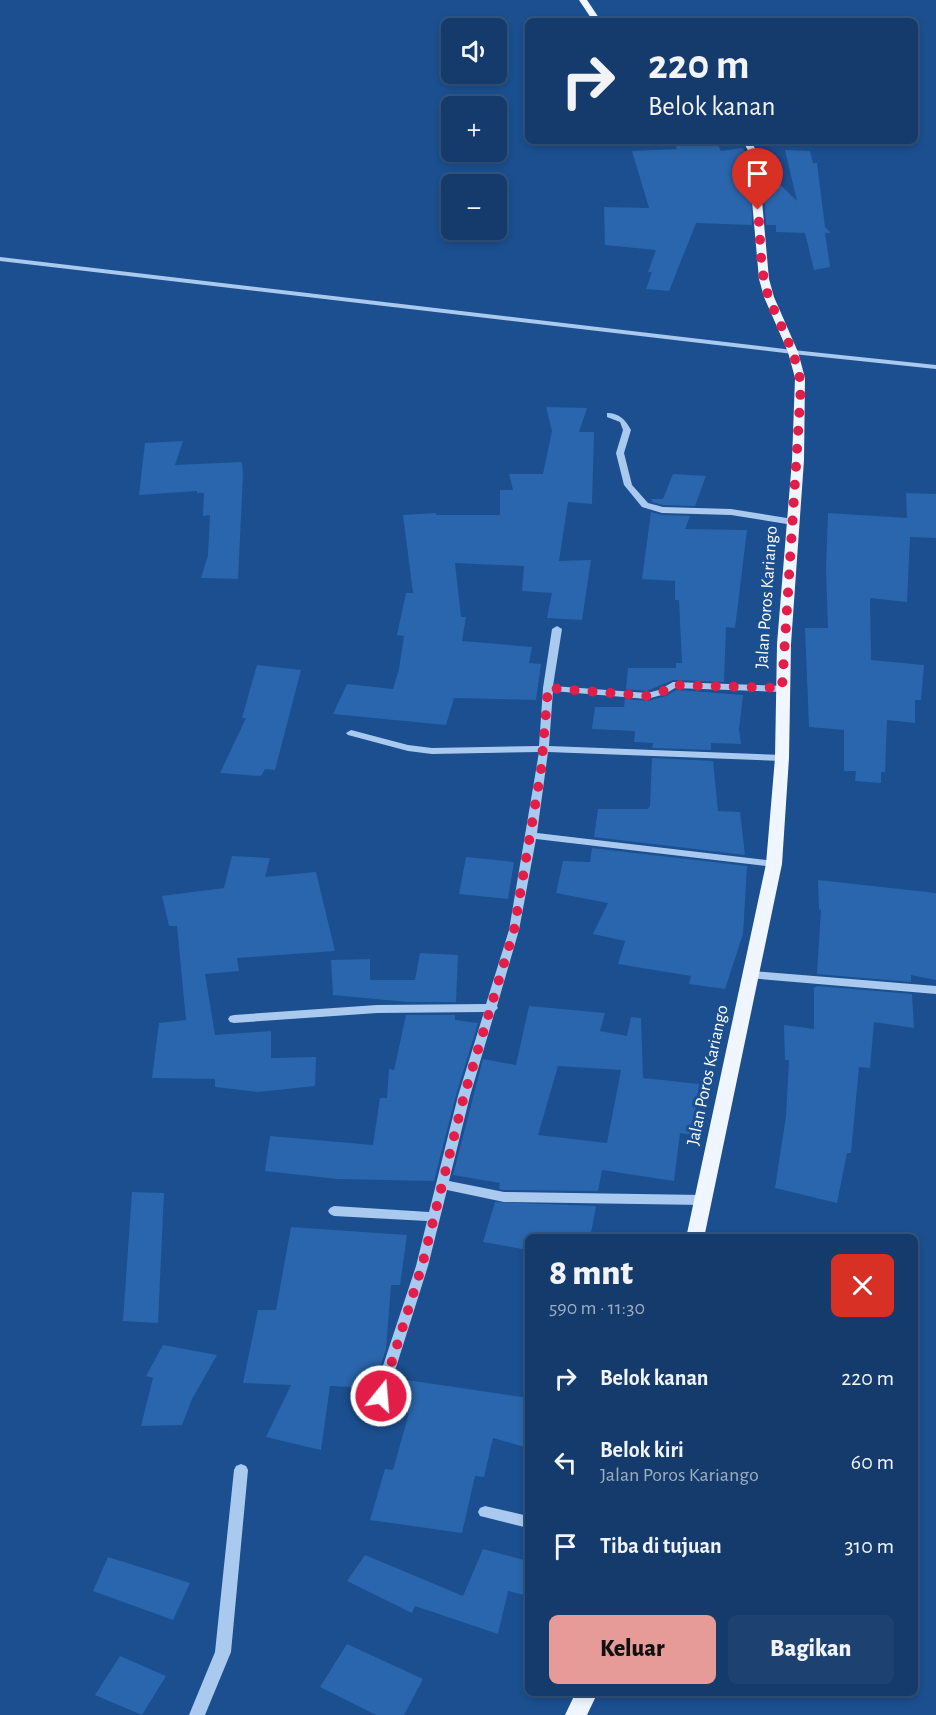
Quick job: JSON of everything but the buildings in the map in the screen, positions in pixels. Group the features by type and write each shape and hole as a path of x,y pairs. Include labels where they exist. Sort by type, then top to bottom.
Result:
{"main road":[{"path":"584,0 595,18"},
{"name":"Jalan Poros Kariango","path":"696,1234 774,864 782,758 782,688 801,386 793,352 769,297 764,279 757,201 757,162 748,144"},
{"path":"576,1715 585,1696"}],"street":[{"path":"0,259 936,367"},
{"path":"610,415 623,421 627,430 620,453 628,485 645,505 662,510 731,512 794,522"},
{"path":"381,1396 422,1266 464,1096 514,930 544,749 548,688 556,629"},
{"path":"548,688 647,696 662,692 673,685 782,688"},
{"path":"351,733 408,748 432,751 544,749 782,758"},
{"path":"531,835 774,864"},
{"path":"752,975 936,990"},
{"path":"234,1019 376,1009 492,1008"},
{"path":"442,1184 504,1197 703,1200"},
{"path":"334,1211 434,1217"},
{"path":"197,1715 223,1652 241,1470"},
{"path":"485,1512 525,1521"}],"route":[{"path":"381,1396 422,1266 464,1096 514,930 544,749 548,688 647,696 655,695 673,685 782,688 801,386 793,352 769,297 764,279 758,210"}]}
